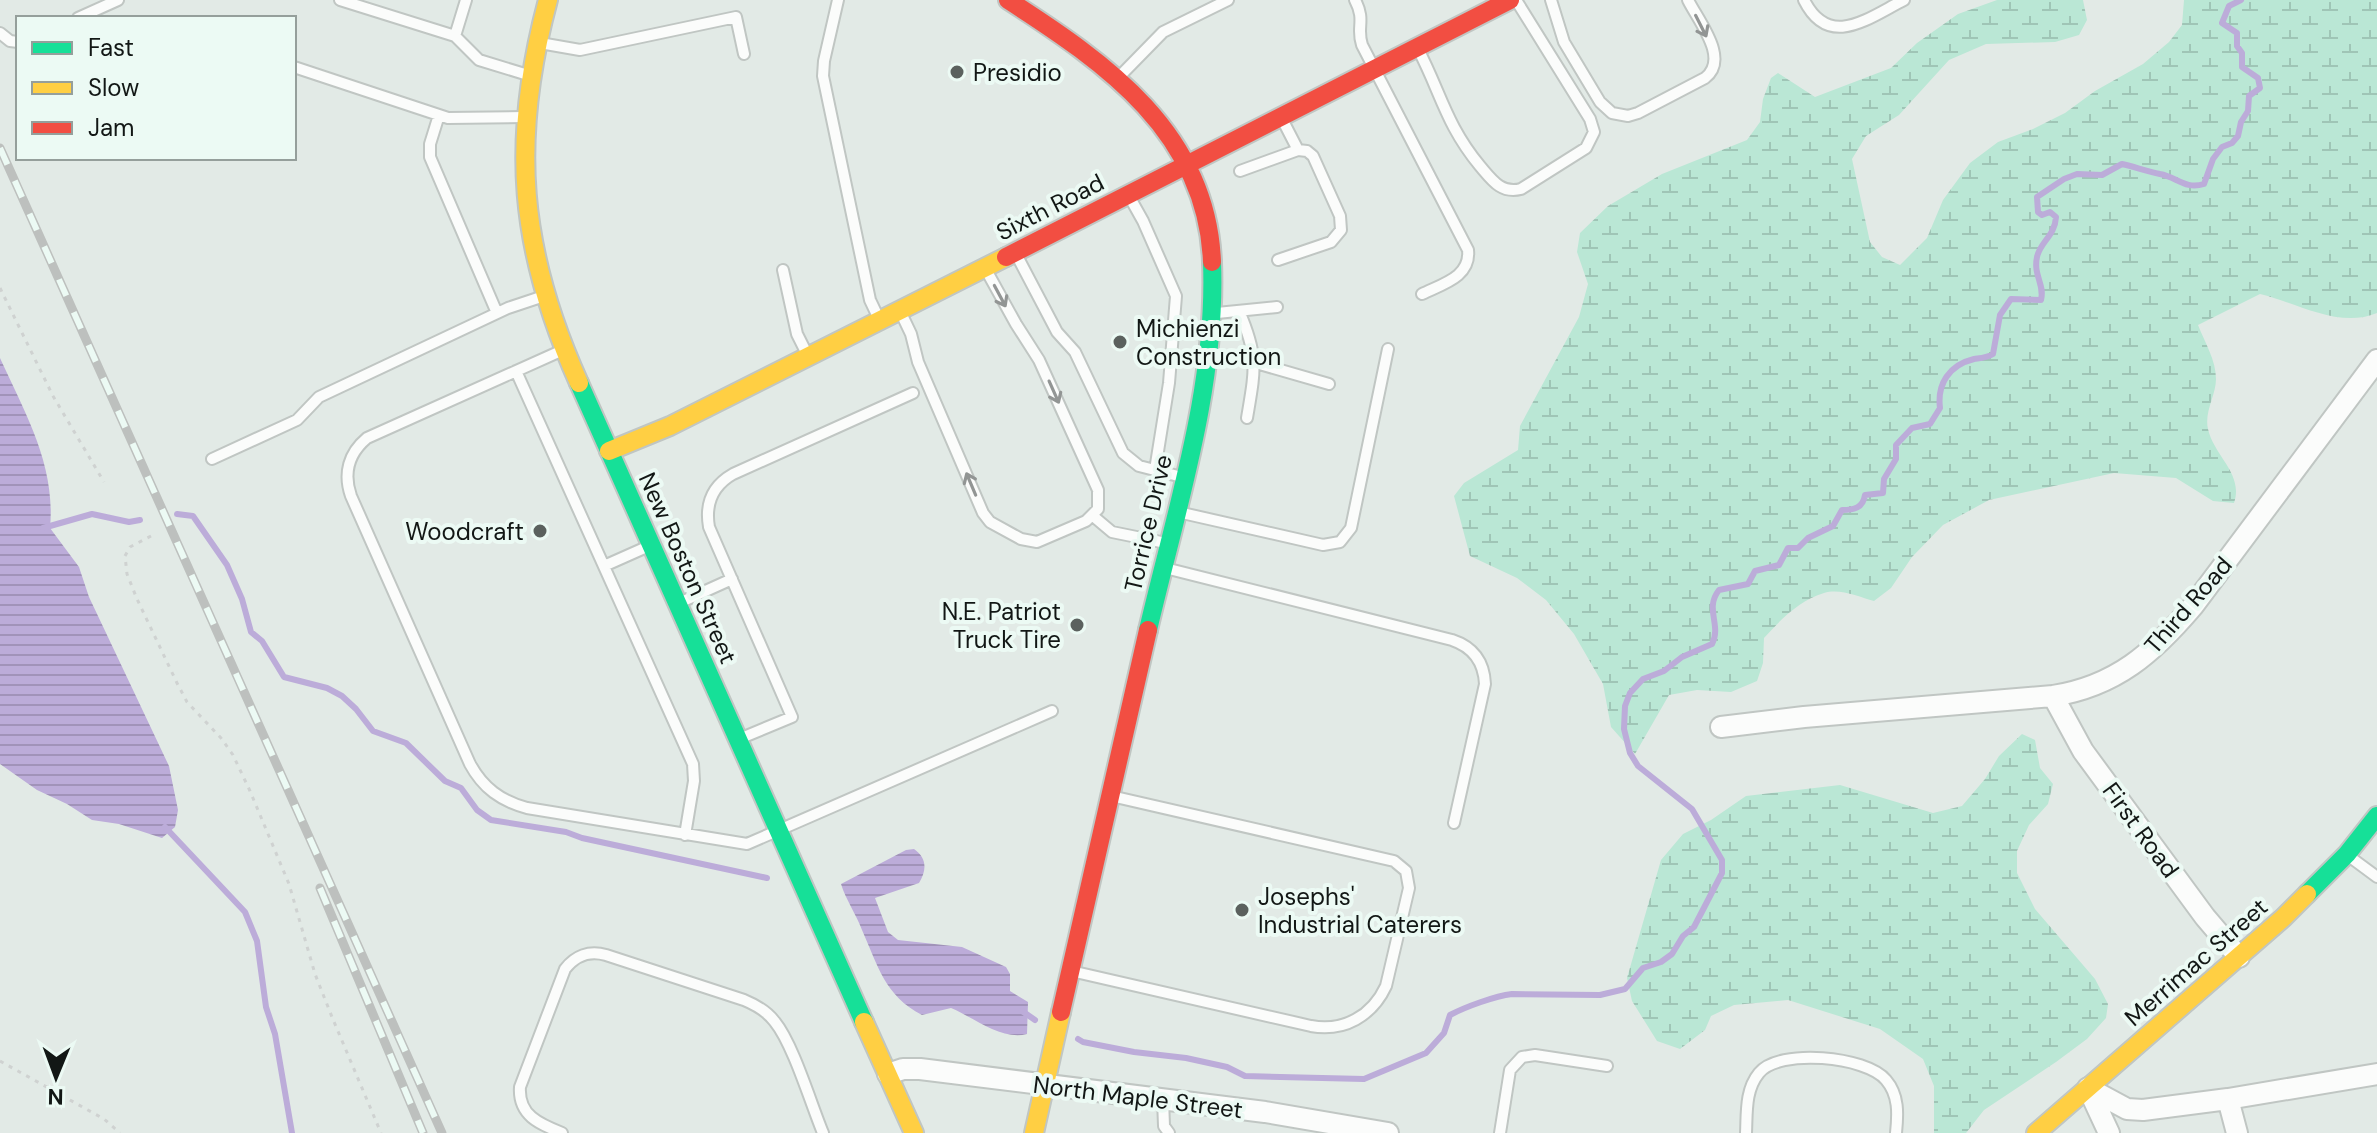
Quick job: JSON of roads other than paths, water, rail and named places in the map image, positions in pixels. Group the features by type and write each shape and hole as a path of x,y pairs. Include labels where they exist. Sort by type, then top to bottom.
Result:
{"street":[{"name":"New Boston Street","path":"548,0 530,76 525,117 526,199 531,239 545,295 564,349 914,1133"},
{"name":"Torrice Drive","path":"1008,0 1082,47 1159,119 1188,164 1205,203 1215,265 1215,313 1207,376 1034,1133"},
{"name":"Sixth Road","path":"609,451 670,426 808,358 1513,0"},
{"name":"Third Road","path":"1721,727 2053,696 2077,691 2132,666 2167,636 2256,523 2377,360"},
{"name":"First Road","path":"2053,696 2083,751 2205,917 2239,957"},
{"name":"Merrimac Street","path":"2036,1133 2307,896 2347,854 2377,816"},
{"name":"North Maple Street","path":"888,1074 911,1069 1163,1099 1388,1133"},
{"path":"2088,1088 2113,1103 2134,1110 2228,1099 2377,1074"},
{"path":"2088,1088 2109,1133"},
{"path":"2228,1099 2237,1133"}],"lane":[{"path":"82,16 118,0"},
{"path":"340,0 455,36 479,60 530,76"},
{"path":"455,36 466,0"},
{"path":"838,0 824,61 824,81 870,300 880,321"},
{"path":"1118,78 1163,32 1228,0"},
{"path":"1355,0 1362,16 1361,42 1468,250 1467,264 1459,275 1422,294"},
{"path":"1417,47 1461,143 1497,185 1509,191 1521,189 1582,151 1592,141 1594,132 1590,119 1513,0"},
{"path":"1551,0 1567,48 1600,102 1617,115 1638,113 1708,76 1715,66 1714,51 1688,0"},
{"path":"1804,0 1816,19 1828,26 1842,28 1904,0"},
{"path":"537,42 577,50 736,17 744,54"},
{"path":"296,68 448,118 525,117"},
{"path":"439,115 430,144 430,157 497,313"},
{"path":"1280,116 1298,150"},
{"path":"1240,171 1298,150 1307,151 1313,156 1340,216 1341,230 1331,242 1278,260"},
{"path":"1128,195 1176,296 1169,383 1155,470"},
{"path":"1015,252 1057,332 1075,352 1123,453 1139,466 1183,478"},
{"path":"900,311 911,334 918,362 983,513 990,522 1021,539 1037,542 1093,516 1100,504 1098,490 1039,360 985,267"},
{"path":"783,270 798,336 808,358"},
{"path":"212,459 297,420 319,397 497,313 545,295"},
{"path":"1215,313 1277,307"},
{"path":"1239,311 1250,335 1256,363 1247,418"},
{"path":"564,349 367,438 355,450 348,464 347,480 351,496 470,764 484,785 503,799 527,808 745,845 1052,711"},
{"path":"1176,512 1323,545 1340,542 1351,528 1388,349"},
{"path":"1256,363 1329,384"},
{"path":"516,371 693,764 695,778 685,835"},
{"path":"738,739 792,717 708,521 708,504 719,484 733,474 913,393"},
{"path":"1093,516 1112,532 1168,544"},
{"path":"604,566 651,545"},
{"path":"1162,567 1452,640 1474,653 1483,667 1485,684 1454,823"},
{"path":"678,603 732,579"},
{"path":"1069,970 1311,1026 1336,1027 1360,1018 1373,1007 1382,993 1406,903 1408,876 1402,866 1394,861 1109,795"},
{"path":"2347,854 2377,877"},
{"path":"562,1133 531,1118 521,1100 520,1087 565,969 574,960 592,953 744,1000 761,1009 775,1022 785,1039 823,1133"},
{"path":"1500,1133 1510,1070 1522,1057 1535,1055 1607,1066"},
{"path":"1746,1133 1752,1082 1763,1068 1786,1058 1861,1064 1879,1072 1895,1096 1896,1133"},
{"path":"1163,1099 1164,1126 1169,1133"}],"waterway":[{"path":"1078,1039 1134,1052 1227,1067 1245,1076 1364,1079 1426,1053 1444,1033 1450,1015 1464,1009 1512,994 1600,995 1625,989 1643,968 1661,962 1672,954 1683,936 1694,927 1722,873 1722,860 1692,809 1638,766 1630,753 1624,729 1625,706 1630,693 1643,679 1712,644 1715,637 1713,604 1719,590 1748,584 1755,571 1779,565 1788,548 1798,548 1808,538 1833,526 1842,510 1857,507 1865,495 1883,493 1884,479 1896,459 1896,445 1912,428 1930,424 1940,408 1946,377 1965,362 1993,354 2000,315 2011,299 2041,300 2037,257 2053,229 2056,217 2050,212 2042,215 2038,212 2037,197 2064,179 2077,174 2102,175 2122,164 2186,184 2204,184 2213,159 2222,147 2238,136 2241,122 2248,111 2249,96 2260,88 2258,78 2242,67 2237,33 2222,23 2229,6 2241,0"},
{"path":"43,528 92,514 129,522 140,520"},
{"path":"177,514 193,516 227,565 242,599 251,632 262,641 284,677 327,688 342,696 373,731 406,743 445,781 461,788 477,810 491,820 566,832 767,878"},
{"path":"165,827 245,912 257,941 266,1007 275,1034 292,1133"},
{"path":"1022,1011 1035,1020"}],"railway":[{"path":"0,148 442,1133"},
{"path":"320,888 423,1133"}],"place":[{"name":"Presidio","path":"957,72"},
{"name":"Michienzi Construction","path":"1120,342"},
{"name":"Woodcraft","path":"540,531"},
{"name":"N.E. Patriot Truck Tire","path":"1077,625"},
{"name":"Josephs' Industrial Caterers","path":"1242,910"}]}
